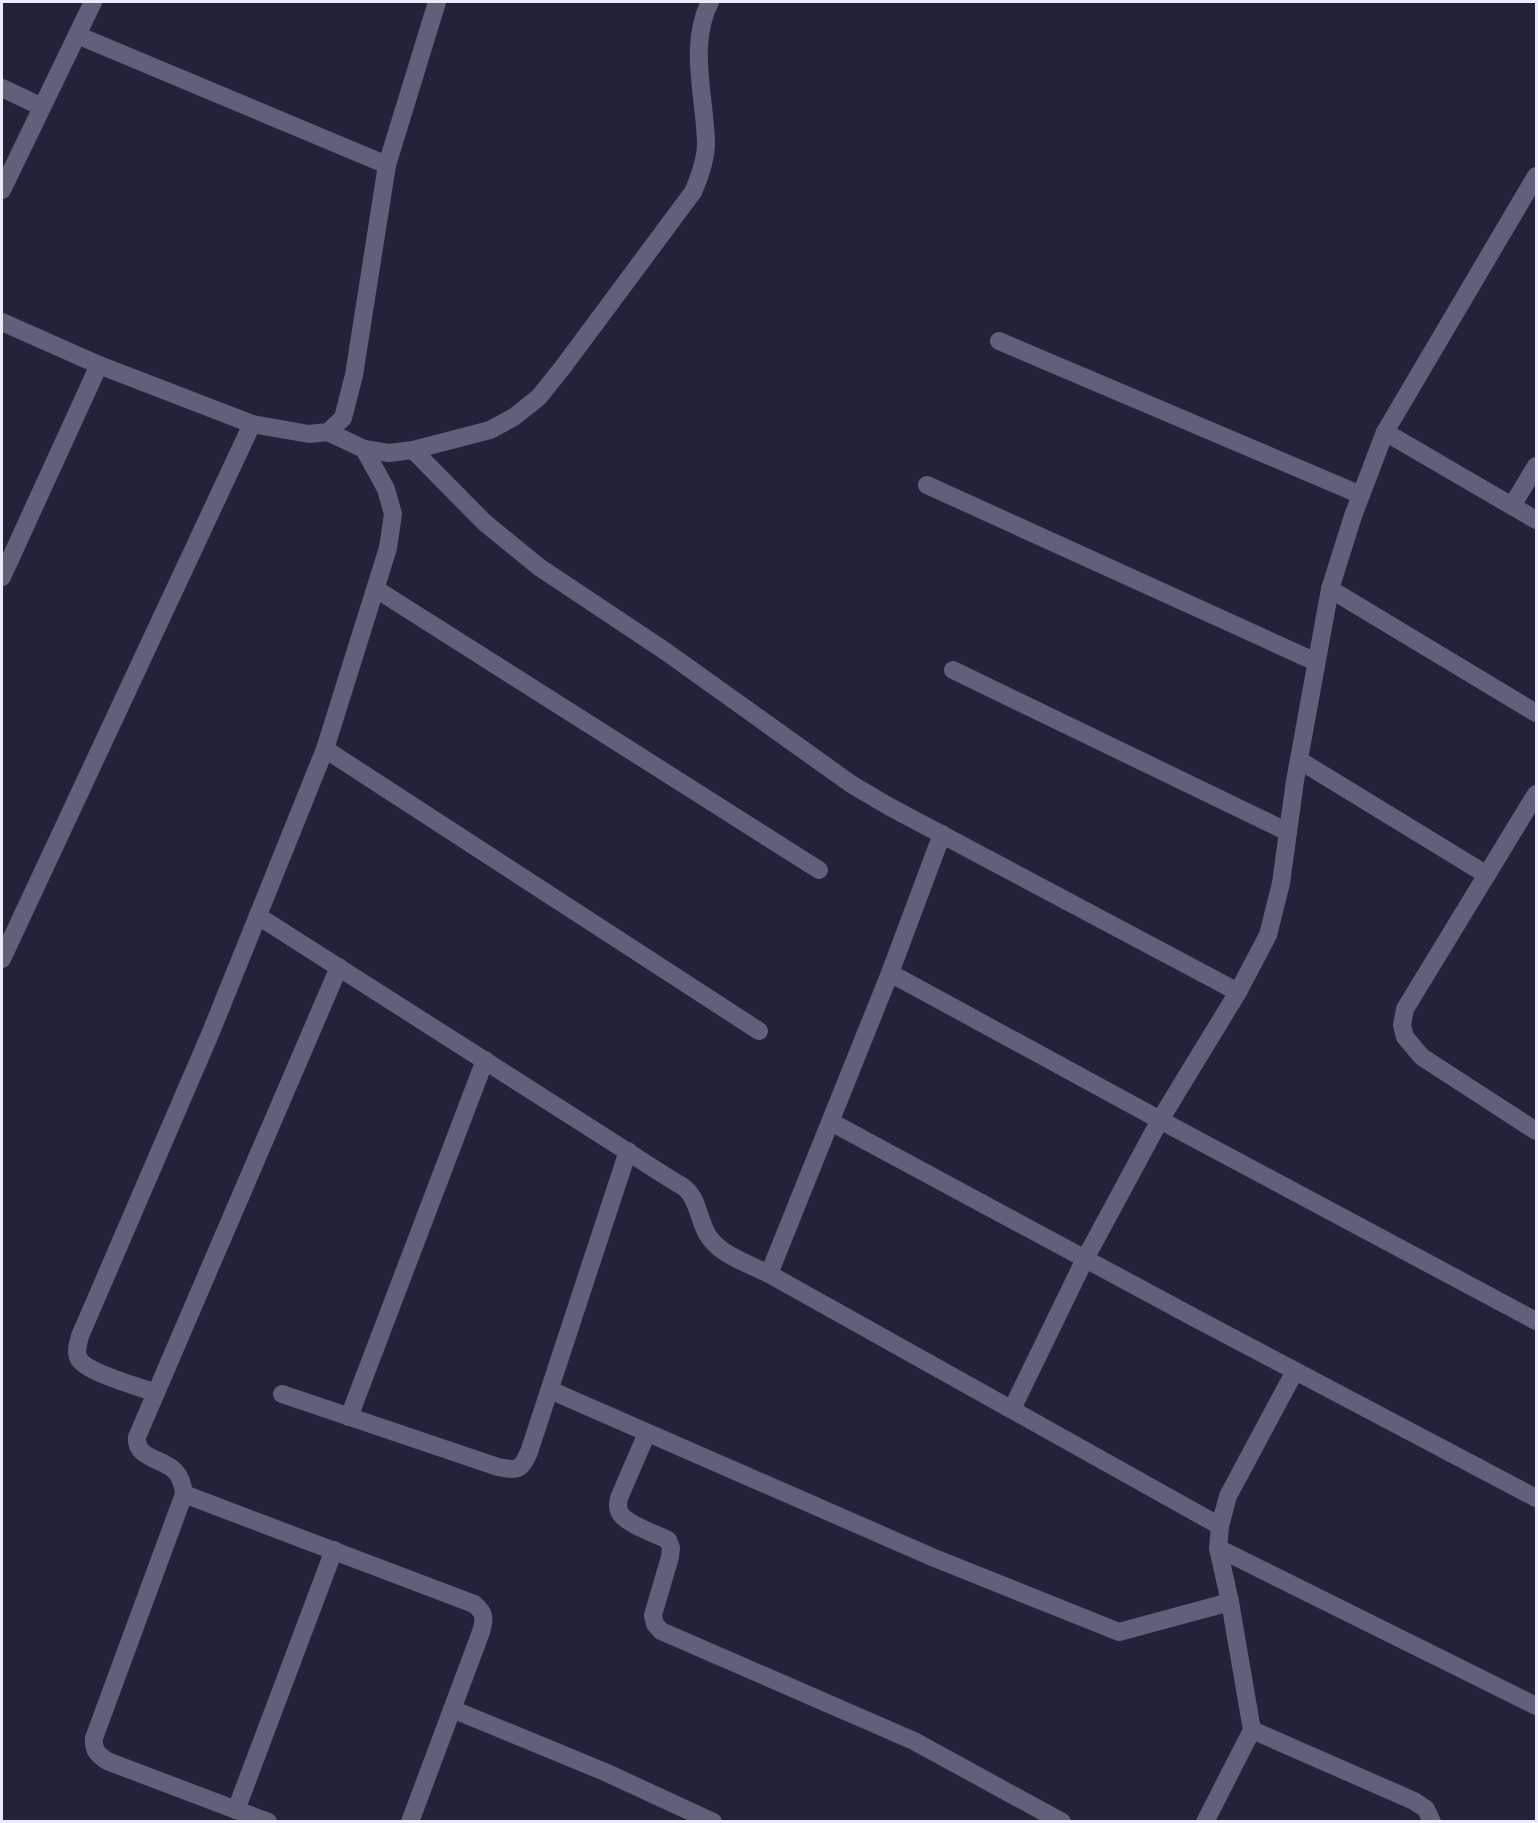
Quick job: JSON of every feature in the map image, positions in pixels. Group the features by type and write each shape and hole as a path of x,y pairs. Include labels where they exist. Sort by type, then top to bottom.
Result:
{"street":[{"path":"2,190 93,2"},
{"path":"328,432 343,418 354,375 387,165 437,2"},
{"path":"2,322 99,365 252,424 309,434 328,432 364,449 389,453 413,450 490,430 514,417 539,397 693,192 702,169 706,145 698,41 704,15 710,2"},
{"path":"77,34 387,165"},
{"path":"2,88 42,107"},
{"path":"1012,1409 1085,1259 1160,1120 1239,992 1268,935 1281,883 1299,760 1330,589 1361,495 1385,432 1536,176"},
{"path":"999,340 1361,495"},
{"path":"2,577 99,365"},
{"path":"2,959 252,424"},
{"path":"1385,432 1536,520"},
{"path":"156,1393 93,1371 80,1361 77,1351 80,1336 211,1032 325,749 388,548 393,514 386,489 364,449"},
{"path":"413,450 484,522 539,567 665,651 851,784 1239,992"},
{"path":"1512,506 1536,466"},
{"path":"927,485 1316,663"},
{"path":"376,589 819,870"},
{"path":"1330,589 1536,713"},
{"path":"953,670 1288,832"},
{"path":"325,749 759,1031"},
{"path":"1299,760 1487,875"},
{"path":"1536,794 1405,1009 1402,1025 1405,1037 1422,1058 1536,1131"},
{"path":"769,1274 890,973 942,834"},
{"path":"258,916 688,1191 709,1238 723,1251 769,1274 1220,1526"},
{"path":"268,1821 107,1761 98,1755 94,1747 94,1738 184,1494 183,1482 176,1471 141,1451 136,1444 137,1437 339,967"},
{"path":"890,973 1536,1321"},
{"path":"349,1417 484,1060"},
{"path":"831,1122 1536,1498"},
{"path":"282,1394 498,1467 514,1470 523,1465 530,1452 628,1151"},
{"path":"1205,1821 1252,1730 1230,1602 1218,1548 1220,1526 1228,1496 1295,1371"},
{"path":"550,1390 932,1557 1119,1632 1230,1602"},
{"path":"647,1432 619,1498 618,1507 620,1514 628,1521 668,1540 671,1548 653,1615 655,1624 662,1631 914,1741 1062,1821"},
{"path":"184,1494 474,1604 483,1611 485,1620 481,1632 410,1821"},
{"path":"1218,1548 1536,1706"},
{"path":"236,1810 334,1550"},
{"path":"452,1709 605,1772 714,1821"},
{"path":"1252,1730 1414,1801 1426,1809 1432,1821"}]}
